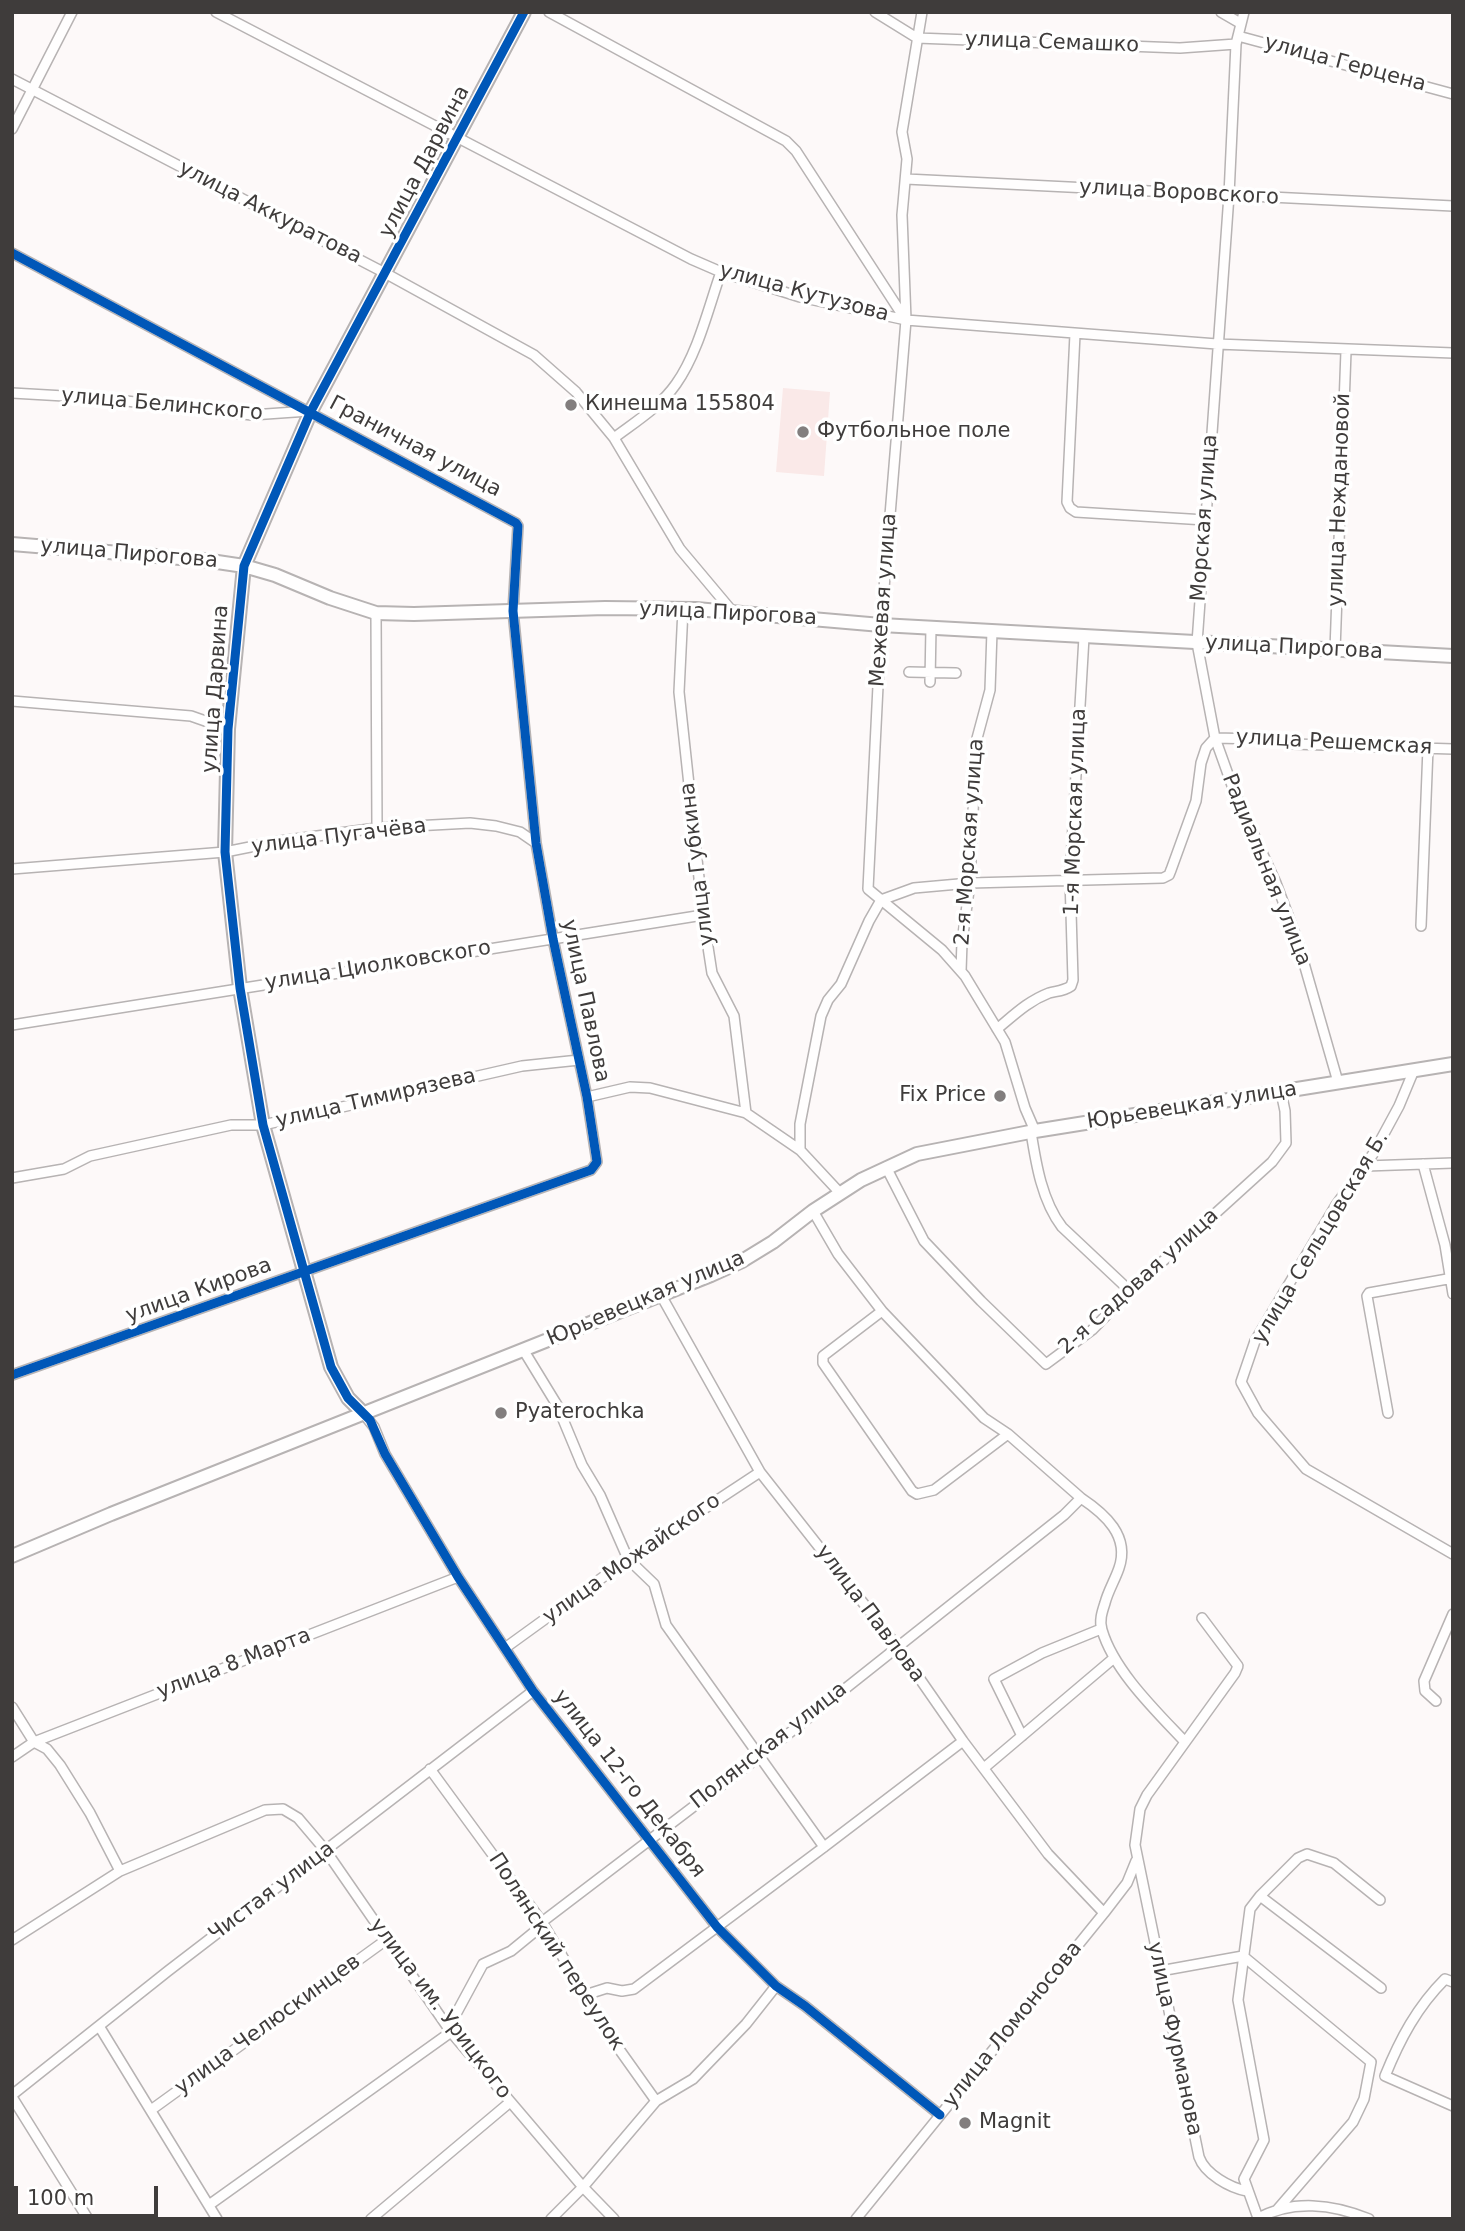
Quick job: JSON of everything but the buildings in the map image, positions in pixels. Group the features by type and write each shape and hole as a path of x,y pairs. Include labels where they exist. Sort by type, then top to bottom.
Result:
{"street":[{"path":"12,129 72,12"},
{"name":"улица Кутузова","path":"216,12 691,259 721,272 800,297 906,320 1217,344 1453,353"},
{"name":"улица Дарвина","path":"363,1413 348,1398 331,1367 263,1125 240,988 225,852 228,729 244,566 311,411 524,12"},
{"path":"550,12 786,141 796,151 906,320"},
{"name":"улица Семашко","path":"875,12 917,38 1180,48 1237,40"},
{"name":"Межевая улица","path":"922,12 902,132 907,159 902,215 906,320 881,625 868,889 942,950 961,971 1005,1042 1033,1131 1036,1164 1053,1215 1062,1227 1130,1291"},
{"name":"улица Герцена","path":"1221,12 1240,23"},
{"name":"Морская улица","path":"1215,738 1197,643 1229,195 1237,40 1244,12"},
{"name":"улица Герцена","path":"1237,40 1453,94"},
{"name":"улица Аккуратова","path":"12,79 385,272 534,355 576,391 614,438 680,549 732,611"},
{"name":"улица Воровского","path":"906,179 1453,206"},
{"name":"Граничная улица","path":"12,253 516,523 513,611 536,843"},
{"path":"614,438 652,410 676,384 692,354 721,272"},
{"path":"1075,334 1068,502 1070,508 1076,512 1205,520"},
{"name":"улица Неждановой","path":"1335,650 1346,351"},
{"name":"улица Белинского","path":"12,393 99,398 252,415 311,411"},
{"name":"улица Пирогова","path":"12,544 204,559 244,566 376,612 414,614 605,608 732,611 881,625 1453,656"},
{"name":"улица Губкина","path":"683,609 679,692 703,915 712,973 734,1016 746,1113"},
{"path":"376,612 377,828"},
{"path":"930,677 931,628"},
{"name":"2-я Морская улица","path":"961,971 970,883 975,753 979,727 990,690 992,631"},
{"name":"1-я Морская улица","path":"998,1029 1025,1005 1071,986 1073,980 1070,878 1084,636"},
{"path":"909,672 930,677 956,673"},
{"path":"12,701 191,716 228,729"},
{"path":"800,1150 800,1124 821,1016 828,1000 841,984 881,900 914,888 970,883 1070,878 1163,878 1169,875 1196,802 1201,763 1206,748 1215,738"},
{"name":"улица Решемская","path":"1215,738 1259,738 1293,744 1453,749"},
{"name":"Радиальная улица","path":"1215,738 1234,791 1280,894 1316,1000 1338,1083"},
{"path":"1421,926 1428,748"},
{"name":"улица Пугачёва","path":"12,869 225,852 280,841 377,828 470,823 520,832 536,843"},
{"name":"улица Павлова","path":"536,843 553,939 587,1097 597,1162 595,1167"},
{"name":"улица Циолковского","path":"12,1025 703,915"},
{"name":"улица Тимирязева","path":"12,1178 64,1169 90,1156 230,1125 263,1125 522,1066 579,1060"},
{"name":"Юрьевецкая улица","path":"12,1556 363,1413 662,1297 742,1261 840,1193 886,1167 929,1151 1033,1131 1453,1064"},
{"name":"улица Сельцовская Б.","path":"1414,1070 1399,1106 1366,1166 1336,1205 1255,1341 1241,1382 1258,1413 1306,1469 1453,1554"},
{"path":"587,1097 630,1087 650,1088 746,1113 800,1150 840,1193"},
{"name":"2-я Садовая улица","path":"886,1167 924,1241 1046,1364 1092,1330 1130,1291 1272,1162 1286,1143 1285,1111 1281,1092"},
{"path":"1366,1166 1453,1163"},
{"path":"1423,1164 1445,1245 1453,1294"},
{"name":"улица Кирова","path":"12,1375 595,1167"},
{"path":"813,1211 838,1254 883,1311 984,1418 1008,1434 1107,1519 1118,1532 1122,1546 1120,1564 1100,1620 1101,1629 1114,1658 1150,1704 1185,1742"},
{"path":"1388,1413 1367,1296 1369,1293 1451,1278"},
{"name":"улица Павлова","path":"662,1297 760,1472 897,1646 963,1741 1048,1854 1104,1913"},
{"path":"883,1311 823,1356 823,1363 912,1491 917,1494 934,1490 1008,1434"},
{"path":"524,1351 557,1405 628,1559 654,1584 666,1625 824,1847"},
{"name":"улица 12-го Декабря","path":"363,1413 374,1427 385,1454 458,1577 533,1690 717,1927 776,1986 805,2006 940,2115"},
{"name":"улица Можайского","path":"505,1648 628,1559 760,1472"},
{"name":"Полянская улица","path":"451,2032 456,2014 483,1964 512,1951 533,1933 541,1922 758,1757 1064,1515 1081,1498"},
{"name":"улица 8 Марта","path":"12,1757 34,1742 458,1577"},
{"path":"1436,1701 1425,1691 1424,1681 1453,1614"},
{"path":"1136,1859 1135,1845 1140,1809 1147,1795 1238,1666 1202,1618"},
{"path":"1022,1736 993,1679 1042,1653 1101,1629"},
{"path":"984,1768 1114,1658"},
{"name":"Чистая улица","path":"12,2096 533,1690"},
{"path":"12,1707 34,1742 47,1749 60,1765 90,1813 120,1871 12,1940"},
{"path":"585,1995 607,1988 622,1991 634,1989 963,1741"},
{"name":"Полянский переулок","path":"430,1769 541,1922 609,2035 656,2101"},
{"name":"улица им. Урицкого","path":"120,1871 265,1810 283,1809 298,1818 326,1851 451,2032 583,2188 614,2219"},
{"path":"1369,2219 1326,2206 1296,2206 1258,2218 1244,2179 1264,2140 1238,2000 1250,1909 1259,1896 1298,1858 1307,1854 1334,1863 1380,1900"},
{"name":"улица Ломоносова","path":"856,2219 1104,1913 1127,1883 1136,1859"},
{"name":"улица Фурманова","path":"1136,1859 1203,2167 1234,2189 1247,2191"},
{"path":"1259,1896 1381,1988"},
{"name":"улица Челюскинцев","path":"150,2110 386,1940"},
{"path":"1160,1971 1243,1956 1371,2062 1364,2099 1353,2122 1277,2210"},
{"path":"1449,1981 1413,2018 1385,2076 1453,2106"},
{"path":"551,2219 583,2188 656,2101 693,2079 746,2024 776,1986"},
{"path":"99,2026 217,2219"},
{"path":"209,2205 451,2032"},
{"path":"12,2096 88,2219"},
{"path":"370,2219 509,2103"}],"shaded area":[{"name":"Футбольное поле","path":"783,388 830,392 824,476 776,472"}],"cycle path":[{"path":"524,12 311,411 244,566 228,729 225,852 240,988 263,1125 331,1367 348,1398 370,1420 385,1454 458,1577 533,1691 717,1927 776,1986 805,2006 940,2115"},
{"path":"12,253 518,526 513,611 536,843 553,939 587,1097 597,1162 591,1170 12,1375"}],"place":[{"name":"Кинешма 155804","path":"571,405"},
{"name":"Футбольное поле","path":"803,432"},
{"name":"Fix Price","path":"1000,1096"},
{"name":"Pyaterochka","path":"501,1413"},
{"name":"Magnit","path":"965,2123"}]}
